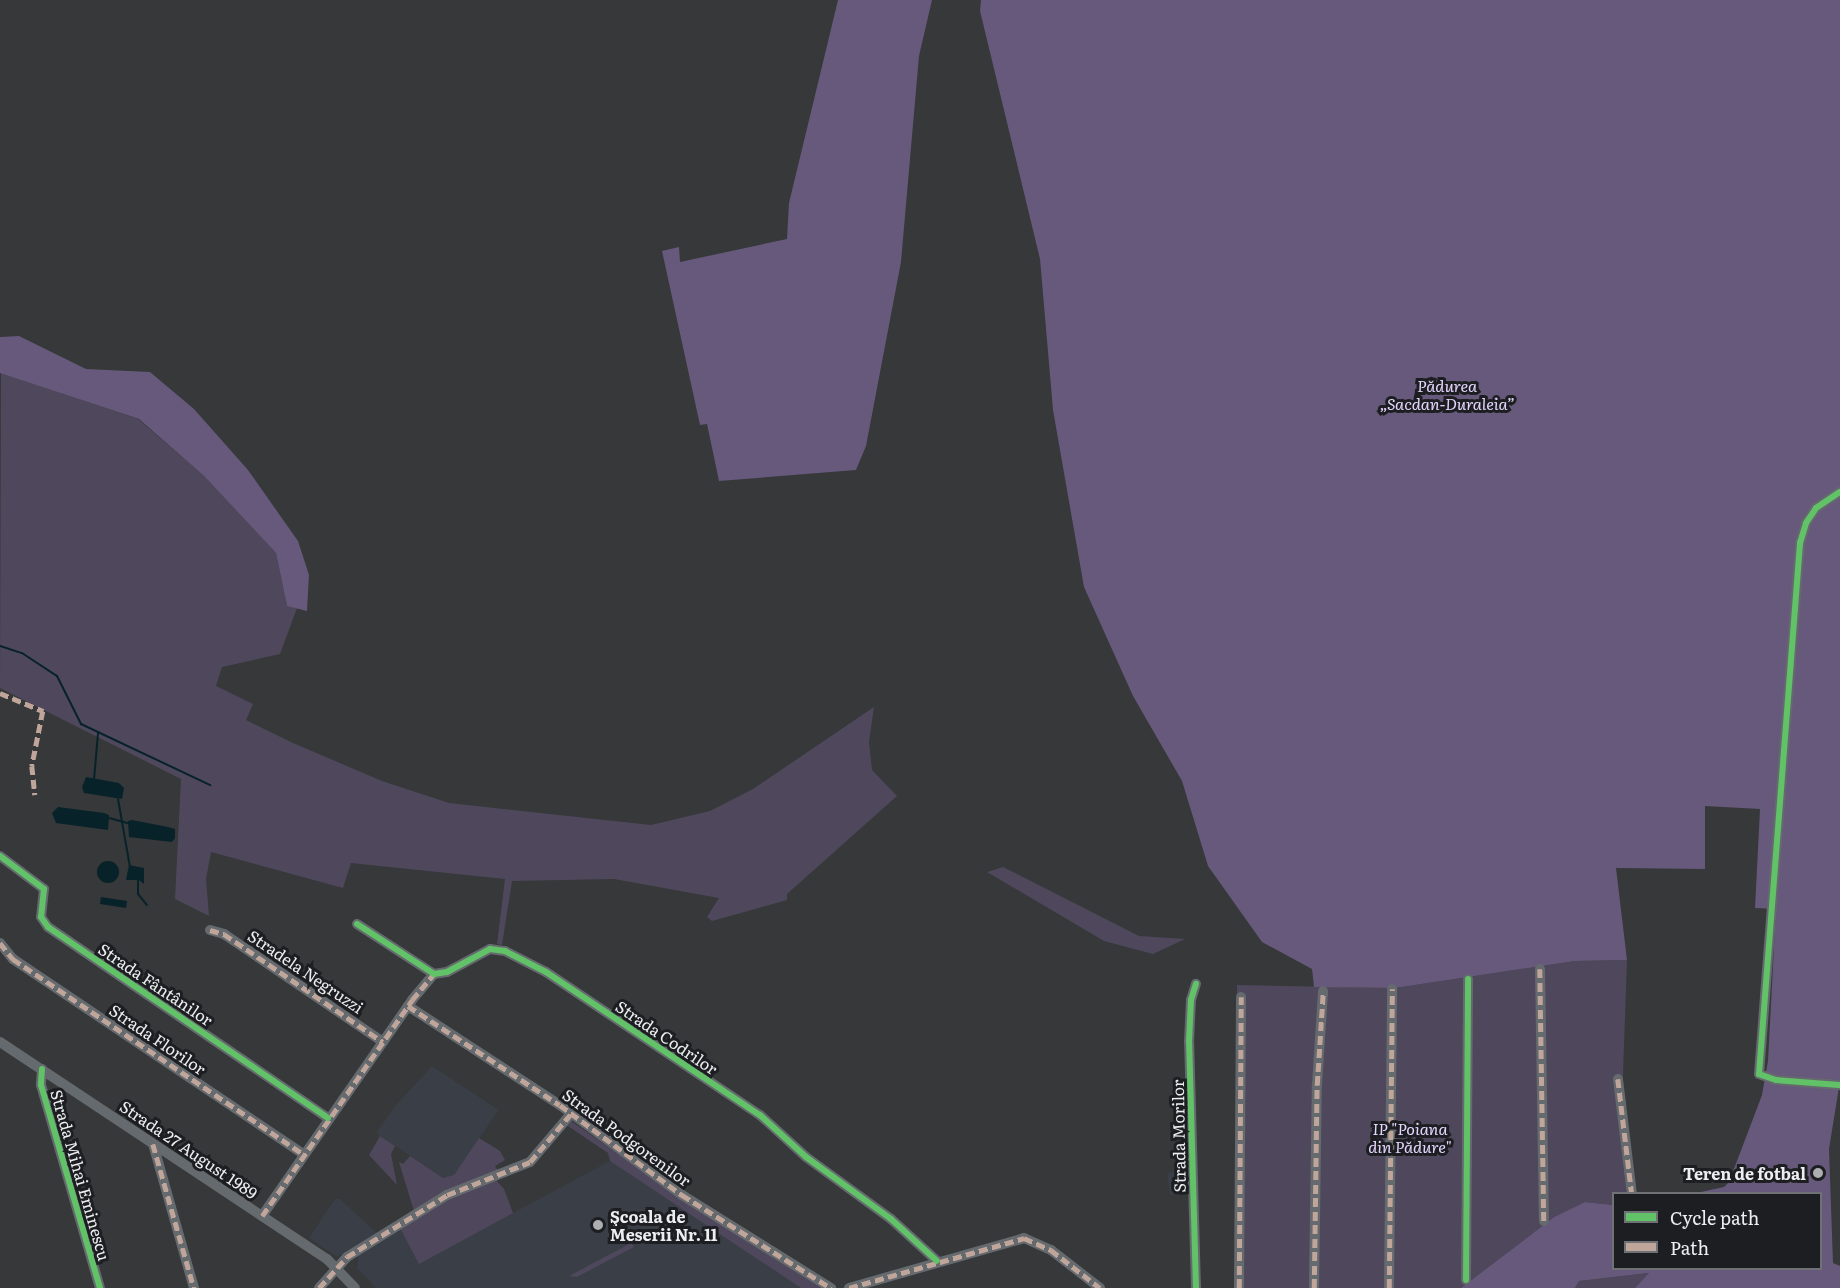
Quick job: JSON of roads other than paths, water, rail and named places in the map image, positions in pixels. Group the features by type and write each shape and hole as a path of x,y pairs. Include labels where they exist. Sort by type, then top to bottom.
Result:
{"street":[{"path":"1839,1085 1763,1078 1759,1068 1800,543 1806,523 1816,508 1840,492"},
{"name":"Strada Fântânilor","path":"0,856 44,889 41,917 48,927 328,1118"},
{"path":"262,1216 328,1118 408,1006 434,974 357,924"},
{"name":"Stradela Negruzzi","path":"210,930 224,934 383,1042"},
{"name":"Strada Florilor","path":"0,943 13,959 303,1154"},
{"name":"Strada Codrilor","path":"434,974 447,972 490,950 505,951 539,968 760,1115 806,1157 891,1218 937,1261"},
{"path":"1540,969 1544,1221"},
{"path":"1466,1280 1468,979"},
{"name":"Strada Morilor","path":"1196,984 1191,1000 1189,1042 1196,1288"},
{"path":"1389,1288 1392,989"},
{"path":"1314,1288 1317,1085 1323,991"},
{"path":"1239,1288 1240,997"},
{"name":"Strada Podgorenilor","path":"408,1006 570,1115 682,1195 831,1288"},
{"name":"Strada 27 August 1989","path":"0,1042 337,1266 355,1288"},
{"name":"Strada Mihai Eminescu","path":"42,1070 40,1085 100,1288"},
{"path":"1618,1078 1632,1192"},
{"path":"320,1288 337,1266 447,1195 523,1167 570,1115"},
{"path":"153,1144 194,1288"},
{"path":"849,1288 937,1261 1031,1238 1100,1288"}],"water":[{"path":"86,777 119,783 124,788 122,799 84,793 82,787"},
{"path":"58,807 109,815 108,830 56,823 52,813"},
{"path":"128,821 175,829 175,838 172,842 129,837"},
{"path":"108,861 116,864 119,872 116,880 108,883 100,880 97,872 100,864"},
{"path":"129,865 144,868 144,884 139,880 126,880"},
{"path":"101,897 127,901 126,908 100,904"}],"waterway":[{"path":"0,646 22,653 57,676 81,724 210,785"},
{"path":"94,780 98,733"},
{"path":"118,799 130,867"},
{"path":"109,818 128,823"},
{"path":"138,879 138,894 147,905"}],"place":[{"name":"Teren de fotbal","path":"1818,1173"},
{"name":"Şcoala de Meserii Nr. 11","path":"598,1225"}],"park label":[{"name":"Pădurea „Sacdan-Duraleia”","path":"1447,394"},
{"name":"IP \"Poiana din Pădure\"","path":"1410,1137"}]}
